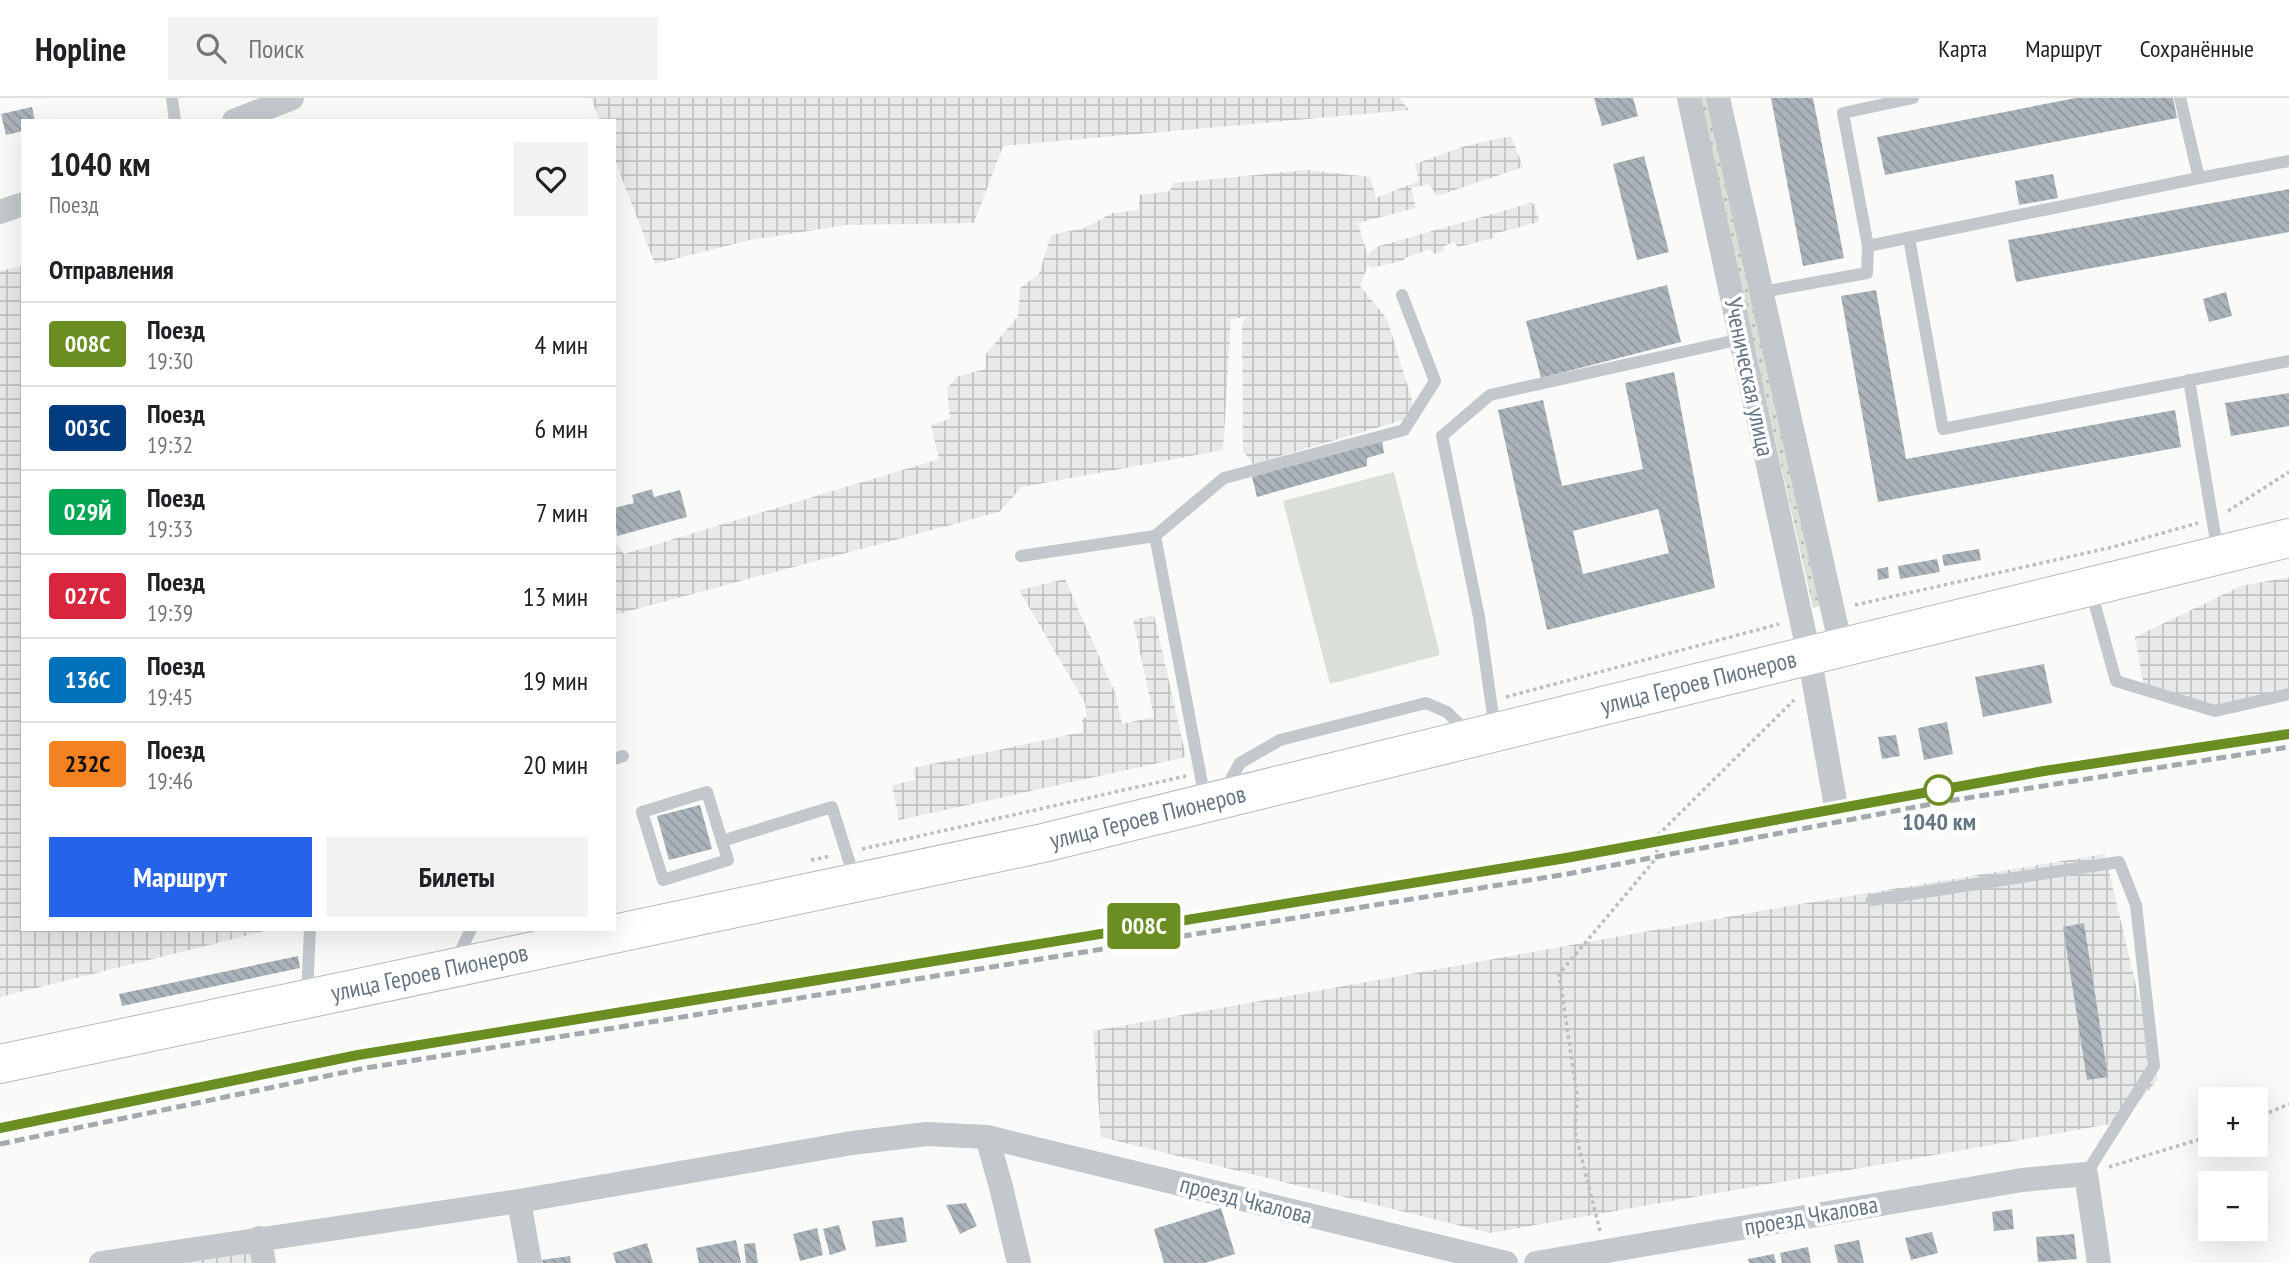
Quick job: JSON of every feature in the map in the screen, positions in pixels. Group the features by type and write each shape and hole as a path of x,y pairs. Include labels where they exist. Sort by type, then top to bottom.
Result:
{"main road":[{"name":"улица Героев Пионеров","path":"0,1064 1043,843 2289,538"}],"street":[{"path":"240,115 292,98"},
{"name":"Ученическая улица","path":"1689,98 1741,339 1816,654"},
{"name":"Ученическая улица","path":"1718,98 1762,292 1816,654"},
{"path":"0,212 21,205"},
{"path":"1816,654 1835,801"},
{"path":"101,1263 519,1201 852,1143 927,1134 987,1137 1002,1187 1019,1263"},
{"name":"проезд Чкалова","path":"987,1137 1506,1263"},
{"path":"2086,1174 2099,1263"},
{"name":"проезд Чкалова","path":"1536,1263 2022,1180 2086,1174"},
{"path":"519,1201 530,1263"},
{"path":"259,1238 264,1263"}],"lane":[{"path":"172,98 175,119"},
{"path":"1762,292 1867,273 1868,246 1843,113 1913,98"},
{"path":"2180,98 2199,178"},
{"path":"1868,246 2289,161"},
{"path":"1909,238 1943,429 2289,360"},
{"path":"1021,556 1154,536 1224,478 1405,430 1436,381 1402,295"},
{"path":"1484,734 1479,617 1442,436 1490,395 1741,339"},
{"path":"2189,380 2218,554"},
{"path":"1154,536 1213,801"},
{"path":"2090,588 2116,681 2215,711 2289,694"},
{"path":"707,792 722,841 728,860 663,880 642,812 707,792"},
{"path":"722,841 832,807 856,884"},
{"path":"1872,900 2119,862 2136,905 2154,1066 2086,1174"},
{"path":"307,999 310,931"},
{"path":"453,969 470,931"}],"path":[{"path":"1605,1251 1575,1132 1577,1094 1559,974 1659,855 1652,841 1802,692 1816,654"},
{"path":"2268,1113 2289,1104"},
{"path":"2086,1174 2198,1140"}],"shaded area":[{"path":"591,98 1399,98 1409,110 1003,146 974,223 846,225 750,240 655,264 616,163 616,119 599,119"},
{"path":"1699,98 1714,98 1820,606 1813,608"},
{"path":"1511,136 1523,167 1437,196 1429,184 1411,188 1416,208 1358,223 1368,256 1379,246 1531,203 1535,205 1539,222 1458,247 1454,242 1444,246 1444,251 1434,254 1430,249 1403,261 1371,268 1368,265 1360,286 1387,319 1417,416 1253,464 1243,451 1242,324 1246,317 1231,319 1223,450 1022,487 999,512 616,614 616,541 624,554 939,459 931,425 950,419 947,389 956,377 985,369 986,354 1018,316 1020,288 1039,274 1051,235 1085,228 1112,213 1139,210 1139,195 1170,191 1173,183 1307,170 1370,177 1376,198 1419,181 1415,164 1465,146"},
{"path":"21,266 21,931 265,931 0,997 0,271"},
{"path":"1394,472 1440,655 1330,684 1283,501"},
{"path":"2289,577 2289,697 2209,713 2144,687 2135,637 2241,586"},
{"path":"1065,579 1116,695 1122,724 1154,717 1133,620 1154,615 1186,757 899,820 892,785 916,780 913,768 1083,732 1082,719 1087,717 1085,703 1019,590"},
{"path":"2105,854 2158,1079 2122,1122 1490,1233 1101,1137 1093,1031 1783,907"},
{"path":"249,1249 251,1263 179,1263"}],"building":[{"path":"1594,98 1633,98 1638,116 1602,126"},
{"path":"1771,98 1813,98 1844,258 1803,266"},
{"path":"2076,98 2173,98 2177,118 1885,175 1877,137"},
{"path":"32,107 35,119 21,119 21,131 6,135 1,114"},
{"path":"1644,156 1669,252 1637,260 1613,164"},
{"path":"2053,174 2058,198 2019,205 2015,181"},
{"path":"2289,189 2289,232 2016,282 2008,240"},
{"path":"1667,285 1681,342 1541,378 1526,321"},
{"path":"1876,290 1906,459 2175,410 2181,447 1878,502 1841,296"},
{"path":"2226,292 2232,316 2209,322 2203,299"},
{"path":"1674,372 1715,588 1547,630 1498,410 1543,400 1562,486 1643,469 1625,383","holes":["1658,509 1669,553 1583,574 1573,531"]},
{"path":"2289,393 2289,426 2231,436 2225,403"},
{"path":"1382,439 1384,453 1367,458 1367,466 1257,497 1252,477"},
{"path":"652,489 654,497 680,490 687,517 617,536 616,508 634,503 632,495"},
{"path":"1979,549 1981,560 1944,566 1942,555"},
{"path":"1937,559 1940,572 1900,579 1898,566"},
{"path":"1888,567 1889,578 1878,580 1877,569"},
{"path":"2044,664 2052,703 1983,717 1975,677"},
{"path":"1947,722 1953,754 1924,760 1918,728"},
{"path":"1896,735 1900,756 1882,759 1878,737"},
{"path":"700,805 712,849 669,860 657,816"},
{"path":"2084,923 2108,1077 2087,1080 2063,927"},
{"path":"298,956 300,968 122,1006 119,994"},
{"path":"966,1203 977,1226 960,1234 946,1205"},
{"path":"1221,1208 1235,1254 1205,1263 1164,1263 1154,1229"},
{"path":"2012,1209 2014,1229 1994,1231 1992,1212"},
{"path":"903,1217 907,1242 876,1247 872,1221"},
{"path":"839,1225 846,1250 830,1255 823,1229"},
{"path":"817,1228 823,1255 800,1261 793,1234"},
{"path":"1932,1232 1938,1253 1911,1260 1905,1238"},
{"path":"2074,1234 2077,1259 2038,1262 2036,1237"},
{"path":"736,1240 741,1263 699,1263 696,1248"},
{"path":"1859,1240 1864,1263 1838,1263 1834,1245"},
{"path":"647,1243 653,1263 616,1263 613,1253"},
{"path":"755,1243 758,1263 746,1263 744,1244"},
{"path":"1808,1247 1811,1263 1782,1263 1780,1253"},
{"path":"1774,1254 1776,1263 1749,1263 1748,1259"},
{"path":"570,1256 571,1263 543,1263 542,1260"}],"railway":[{"path":"0,1128 358,1055 1566,858 2071,767 2289,734"},
{"path":"0,1144 360,1069 1567,874 1942,802 2289,747"}],"train":[{"name":"008С","path":"0,1128 358,1055 1566,858 2044,771 2289,734"}],"place":[{"name":"1040 км","path":"1939,790"}]}
